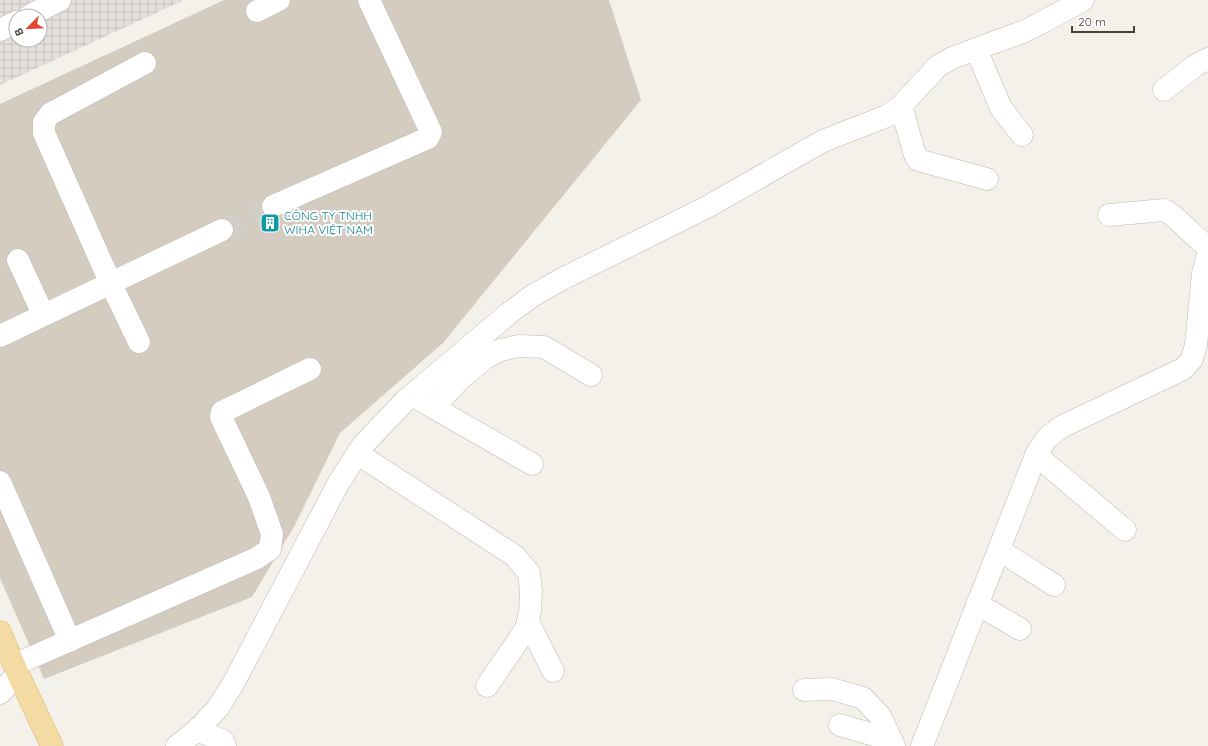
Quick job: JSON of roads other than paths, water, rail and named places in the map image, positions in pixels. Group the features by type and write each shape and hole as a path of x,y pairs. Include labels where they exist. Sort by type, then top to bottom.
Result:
{"main road":[{"path":"0,632 16,670 52,746"}],"street":[{"path":"44,8 60,0"},
{"path":"257,11 279,0"},
{"path":"272,206 428,138 431,132 368,0"},
{"path":"177,746 197,730 217,709 233,684 338,484 363,445 411,395 508,314 532,296 562,279 707,207 823,141 887,116 901,106 938,66 952,58 1039,24 1083,0"},
{"path":"976,49 1001,108 1022,135"},
{"path":"1164,90 1196,65 1208,59"},
{"path":"139,342 111,284 44,133 44,122 50,114 145,63"},
{"path":"901,106 915,155 918,160 987,179"},
{"path":"1109,215 1164,210 1171,214 1208,248"},
{"path":"0,336 43,314 111,284 222,230"},
{"path":"922,746 1036,455 1047,438 1061,427 1183,369 1192,359 1196,345 1203,273 1208,254"},
{"path":"18,260 43,314"},
{"path":"434,407 460,379 484,359 500,350 519,346 544,347 591,375"},
{"path":"0,693 16,670 70,641 257,558 270,549 272,534 262,505 221,417 222,412 310,369"},
{"path":"411,395 532,464"},
{"path":"358,454 515,556 529,573 532,591 526,629 487,686"},
{"path":"1036,455 1125,530"},
{"path":"0,482 70,641"},
{"path":"998,550 1054,585"},
{"path":"978,604 1020,629"},
{"path":"528,622 553,671"},
{"path":"804,690 832,689 863,698 880,716 894,746"},
{"path":"840,725 881,737 887,746"},
{"path":"197,730 224,741 225,746"}],"tunnel":[{"path":"222,230 273,206"}],"place":[{"name":"CÔNG TY TNHH WIHA VIỆT NAM","path":"270,223"}]}
